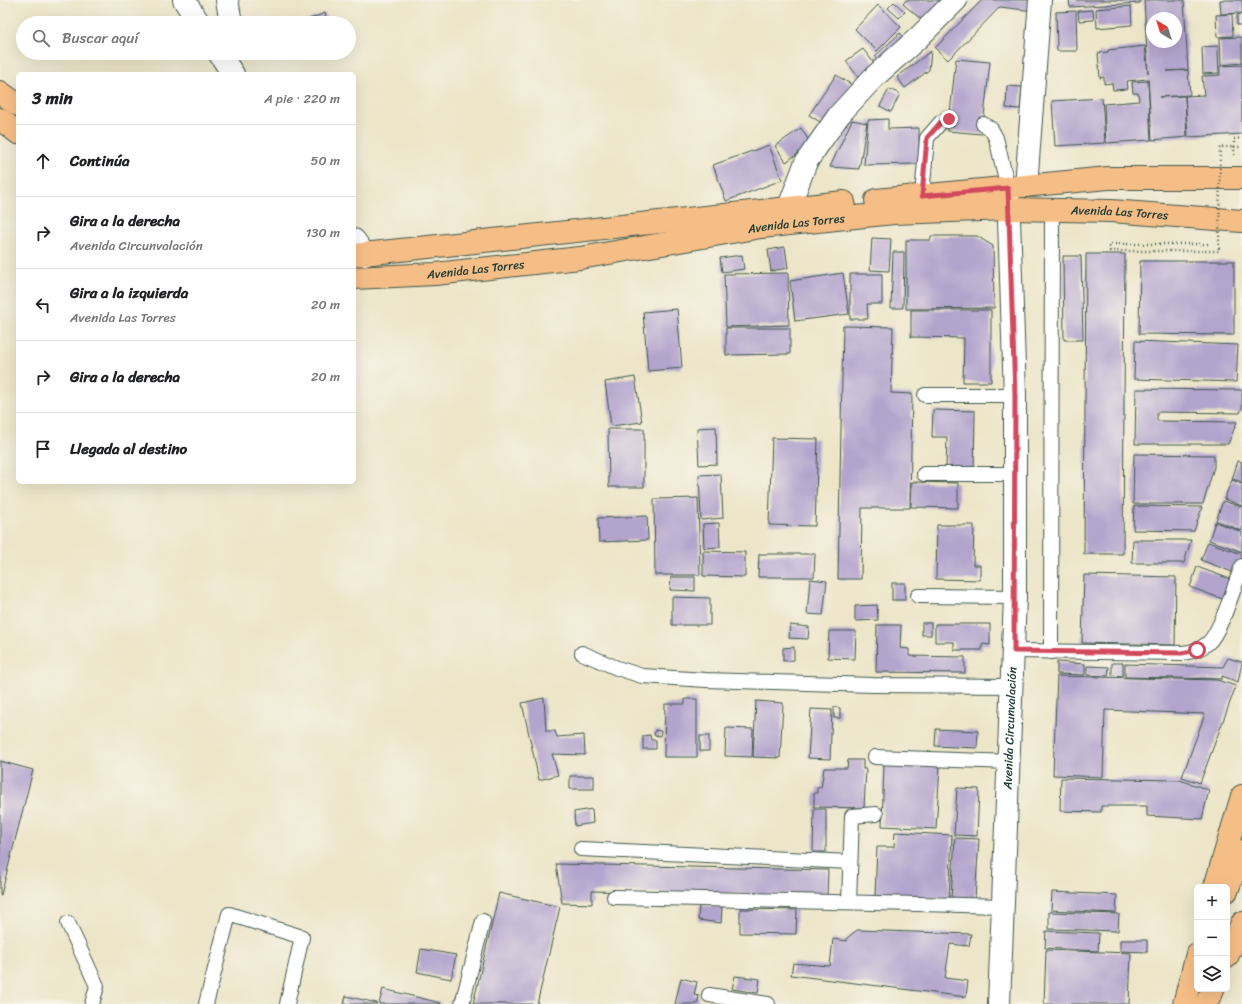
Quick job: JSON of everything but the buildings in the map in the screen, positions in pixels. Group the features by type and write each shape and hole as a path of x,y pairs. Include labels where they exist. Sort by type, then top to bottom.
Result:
{"main road":[{"path":"0,92 16,104"},
{"path":"0,119 16,131"},
{"name":"Avenida Las Torres","path":"356,278 435,274 580,258 761,227 893,213 1108,178 1242,178"},
{"name":"Avenida Las Torres","path":"358,250 789,207 922,196 1014,194 1052,210 1126,212 1242,221"},
{"path":"1216,884 1242,796"},
{"path":"1230,884 1242,851"},
{"path":"1227,956 1242,923"},
{"path":"1184,1004 1196,956"},
{"path":"1184,1004 1194,979"},
{"path":"1206,1004 1212,992"}],"street":[{"path":"184,0 194,16"},
{"path":"227,0 230,16"},
{"path":"789,207 806,162 839,115 873,78 918,38 956,0"},
{"name":"Avenida Circunvalación","path":"999,1004 1013,686 1015,597 1014,194 1040,0"},
{"path":"223,60 231,72"},
{"path":"237,60 240,72"}],"lane":[{"path":"922,196 927,138 941,122 949,119"},
{"path":"983,124 991,129 996,138 1014,194"},
{"path":"1051,652 1052,210"},
{"path":"925,395 1015,395"},
{"path":"924,474 1015,474"},
{"path":"1014,651 1182,653 1197,650 1209,643 1216,631 1242,566"},
{"path":"918,596 1015,597"},
{"path":"582,653 617,668 642,676 737,681 1013,686"},
{"path":"875,757 1010,762"},
{"path":"849,902 852,816 876,814"},
{"path":"581,849 850,862"},
{"path":"614,897 1004,906"},
{"path":"206,1004 230,914 302,937 287,1004"},
{"path":"462,1004 483,920"},
{"path":"68,923 97,986 92,1004"},
{"path":"709,995 768,1004"}],"path":[{"path":"1233,155 1234,139 1242,138"},
{"path":"1208,244 1112,244 1109,247 1110,251 1219,251 1220,147 1242,147"}],"route":[{"path":"949,119 941,122 927,138 922,196 1008,188 1015,395 1014,651 1182,653 1197,650"}]}
